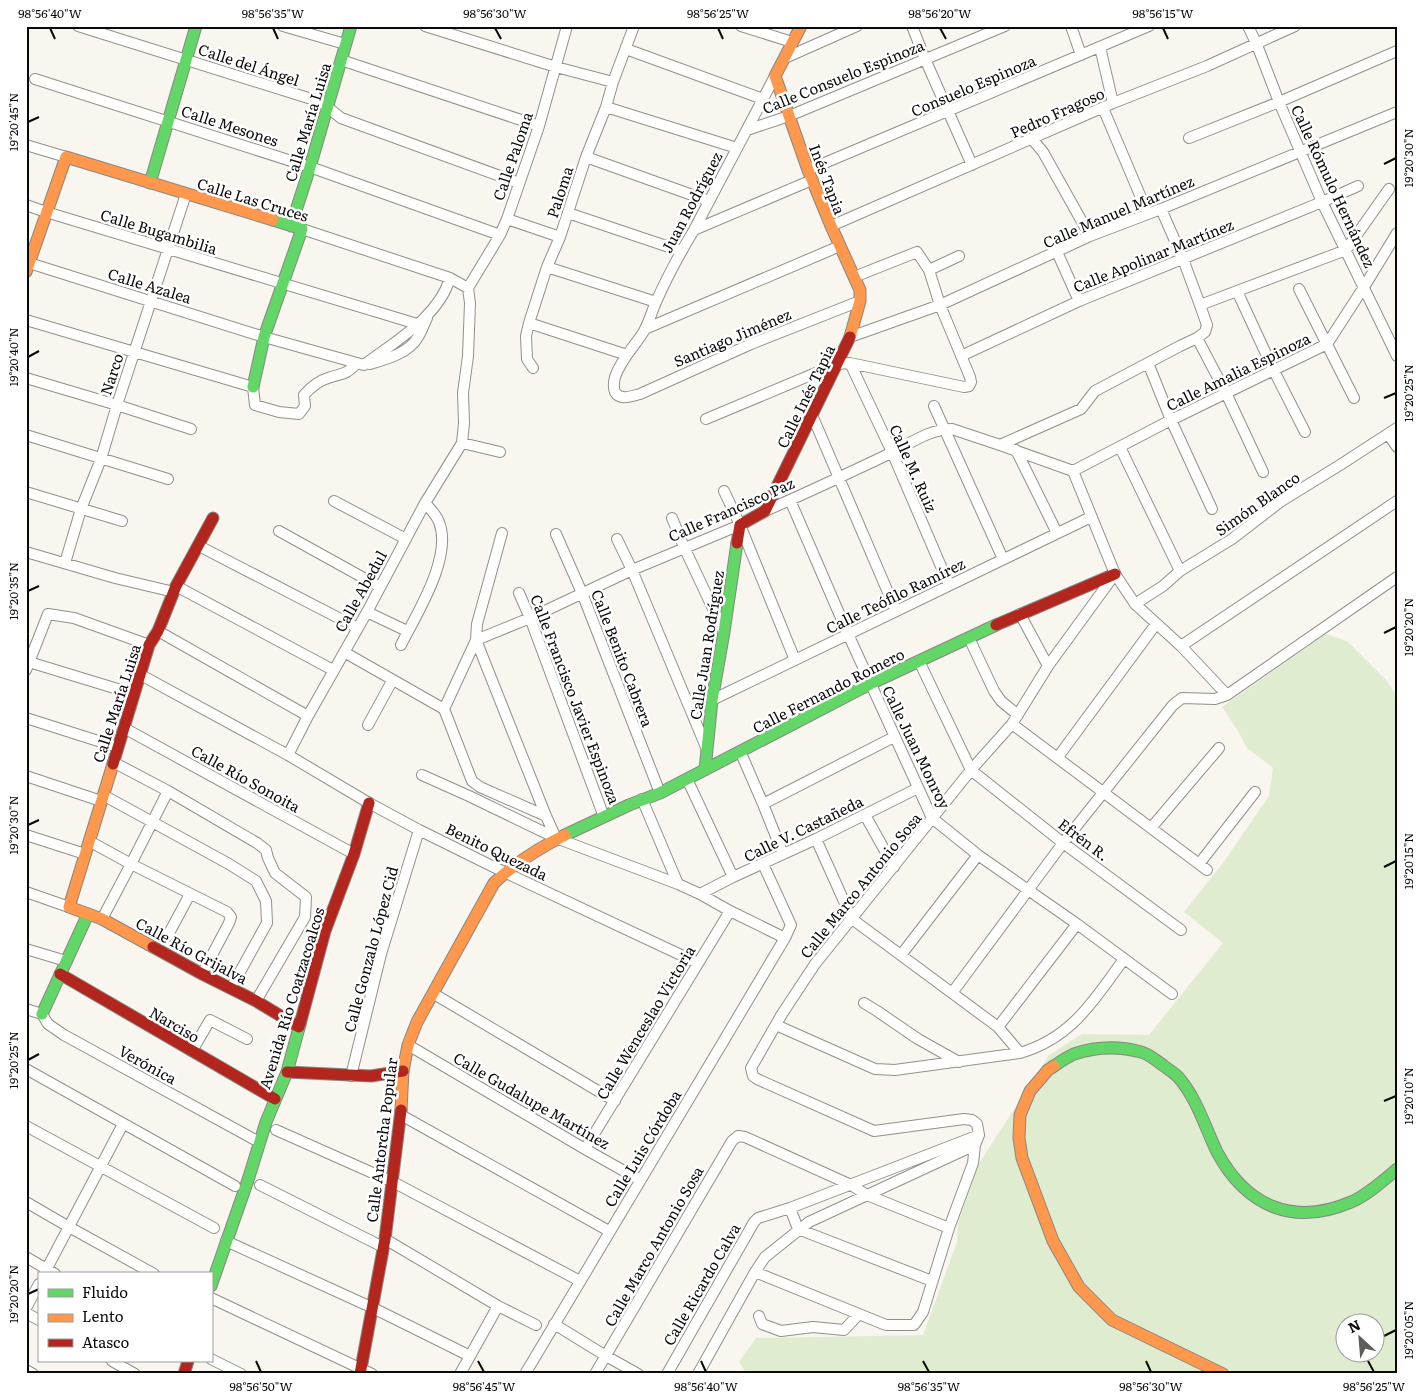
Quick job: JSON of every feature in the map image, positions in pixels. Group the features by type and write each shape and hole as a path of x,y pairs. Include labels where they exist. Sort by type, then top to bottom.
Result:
{"street":[{"name":"Calle del Ángel","path":"78,26 321,102 341,118 519,183"},
{"path":"150,183 196,26"},
{"path":"283,26 345,44"},
{"name":"Calle María Luisa","path":"253,387 264,337 283,284 310,167 351,26"},
{"path":"425,26 556,67 613,82"},
{"name":"Calle Paloma","path":"468,288 500,235 507,219 539,126 567,26"},
{"name":"Paloma","path":"533,368 527,359 526,336 529,323 547,267 560,237 586,158 634,26"},
{"path":"740,26 792,42"},
{"name":"Juan Rodríguez","path":"616,393 614,378 645,329 681,251 694,230 801,26"},
{"path":"785,58 857,26"},
{"path":"912,26 972,165"},
{"name":"Calle Consuelo Espinoza","path":"747,130 789,116 1005,26"},
{"path":"1071,26 1081,55"},
{"name":"Consuelo Espinoza","path":"694,230 948,111 1149,26"},
{"name":"Calle Rómulo Hernández","path":"1248,26 1322,202 1397,356"},
{"name":"Pedro Fragoso","path":"831,226 1113,103 1207,66 1295,26"},
{"path":"1100,47 1113,103"},
{"path":"626,49 763,99"},
{"path":"1189,138 1279,102 1397,51"},
{"path":"342,60 539,126"},
{"name":"Inés Tapia","path":"775,76 810,175 854,277 860,296"},
{"name":"Calle Mesones","path":"35,79 310,167 500,235"},
{"path":"606,107 737,148"},
{"path":"1103,108 1148,214"},
{"name":"Calle Manuel Martínez","path":"850,337 940,305 1090,236 1161,209 1397,112"},
{"path":"1032,139 1043,152 1090,236"},
{"name":"Calle Las Cruces","path":"26,145 297,228 450,278 468,288"},
{"path":"27,266 66,157"},
{"path":"586,158 709,201"},
{"name":"Calle Apolinar Martínez","path":"961,356 1079,301 1358,186"},
{"path":"1200,306 1346,250 1389,189"},
{"name":"Narco","path":"65,563 81,509 101,459 186,194"},
{"name":"Calle Bugambilia","path":"26,205 418,324"},
{"path":"1000,444 1081,409 1095,391 1197,338 1205,332 1207,325 1183,259 1161,209"},
{"path":"568,213 681,251"},
{"path":"507,219 560,237"},
{"name":"Calle Amalia Espinoza","path":"1073,471 1171,420 1327,344 1397,233"},
{"path":"645,329 840,246"},
{"path":"706,419 837,364 850,363 964,387 969,386 971,382 970,377 940,305 929,270 917,252 854,277"},
{"path":"1057,252 1079,301"},
{"path":"929,270 959,256"},
{"name":"Calle Azalea","path":"27,266 152,301 264,337 360,364"},
{"path":"547,267 656,302"},
{"path":"360,364 389,359 404,351 417,339 427,317 446,291 450,278"},
{"path":"468,288 470,303 468,356 463,393 464,422 462,443 500,452"},
{"path":"1299,289 1354,398"},
{"path":"1237,291 1305,432"},
{"name":"Calle Inés Tapia","path":"765,511 850,337 860,296"},
{"name":"Santiago Jiménez","path":"616,393 620,396 628,397 640,394 860,296"},
{"path":"26,320 253,387 255,405 279,412 299,414 305,406 304,394 312,386 328,378 349,372 427,317"},
{"path":"529,323 627,355"},
{"path":"1197,338 1226,393 1263,472"},
{"name":"Calle M. Ruiz","path":"850,363 892,452 949,585"},
{"path":"1148,363 1171,420 1212,509"},
{"path":"26,378 190,429"},
{"path":"934,406 1003,559"},
{"path":"812,415 896,611"},
{"path":"944,429 952,429 1000,444 1073,471 1116,574 1135,604 1181,646 1227,694"},
{"name":"Calle Francisco Paz","path":"476,640 530,618 684,547 740,525 765,511 931,433 944,429"},
{"path":"1392,431 1397,447"},
{"name":"Simón Blanco","path":"1135,604 1163,586 1180,571 1232,539 1280,502 1392,431"},
{"path":"26,435 168,479"},
{"name":"Calle Abedul","path":"288,755 425,503 462,443"},
{"path":"1120,447 1180,571"},
{"path":"1016,450 1057,533"},
{"path":"724,491 740,525 794,660"},
{"path":"26,492 122,522"},
{"name":"Calle Juan Monroy","path":"790,500 870,684 932,818 978,855 1077,924 1172,994"},
{"path":"334,501 406,539"},
{"path":"1181,646 1397,501"},
{"path":"401,645 437,570 442,548 439,522 434,512 425,503"},
{"name":"Calle Teófilo Ramírez","path":"712,700 1091,517"},
{"name":"Calle María Luisa","path":"69,906 149,645 158,631 175,589 213,518"},
{"path":"672,518 724,632"},
{"name":"Calle Juan Rodríguez","path":"705,770 712,700 740,525"},
{"path":"279,531 380,587"},
{"path":"444,709 476,640 477,624 502,533"},
{"name":"Calle Benito Cabrera","path":"556,534 582,593 660,793"},
{"path":"617,539 632,570 706,747"},
{"path":"199,546 358,628"},
{"path":"26,552 115,578 175,589 333,670"},
{"path":"1015,719 1048,666 1116,574"},
{"name":"Calle Fernando Romero","path":"504,872 556,838 642,799 660,793 870,684 1020,614 1116,574"},
{"path":"952,992 1063,843 1173,705 1182,698 1214,699 1227,694 1397,577"},
{"name":"Calle Francisco Javier Espinoza","path":"519,593 604,817"},
{"path":"367,612 408,631"},
{"path":"134,694 28,666 48,614 74,618 149,645"},
{"path":"1020,614 1048,666"},
{"path":"1058,757 1156,624"},
{"path":"158,631 308,716"},
{"path":"969,638 994,691 1015,719 1103,793 1203,867 1255,792"},
{"path":"476,640 556,838"},
{"path":"344,652 444,709 472,781 480,787 546,816"},
{"path":"919,661 971,770"},
{"name":"Benito Quezada","path":"141,675 288,755 419,830 698,963"},
{"path":"368,725 392,681"},
{"path":"26,718 118,747"},
{"name":"Calle Marco Antonio Sosa","path":"977,1140 977,1124 972,1120 874,1131 757,1080 753,1076 751,1068 782,1014 815,964 971,770 1015,719"},
{"name":"Calle Río Sonoita","path":"124,728 354,854"},
{"path":"763,804 894,737"},
{"path":"1151,828 1219,748"},
{"path":"740,752 783,854"},
{"path":"113,762 168,791 266,850 275,873 306,897 305,918 256,1001"},
{"name":"Efrén R.","path":"971,770 1063,843 1181,930"},
{"path":"422,775 556,838 678,884 785,938 791,925 763,864"},
{"path":"26,776 102,798 153,822 256,881 266,900 267,922 231,988"},
{"path":"687,779 733,877"},
{"name":"Calle V. Castañeda","path":"700,894 918,788"},
{"path":"102,919 168,791"},
{"path":"642,799 678,884"},
{"name":"Avenida Río Coatzacoalcos","path":"212,1283 248,1180 259,1142 287,1072 325,931 354,854 369,803"},
{"path":"865,815 894,867"},
{"name":"Calle Gonzalo López Cid","path":"351,1076 381,954 419,830"},
{"path":"26,835 85,854"},
{"path":"816,839 852,919 998,1028 1020,1053"},
{"path":"89,841 227,912 231,917 230,924 202,974"},
{"path":"901,955 978,855"},
{"name":"Calle Antorcha Popular","path":"360,1371 373,1308 393,1182 401,1115 403,1071 408,1045 417,1022 494,884 504,872"},
{"path":"26,892 69,906"},
{"path":"167,936 190,894"},
{"name":"Calle Río Grijalva","path":"69,906 102,919 202,974 256,1001 299,1027"},
{"name":"Calle Wenceslao Victoria","path":"585,1149 730,911"},
{"path":"42,1014 88,914"},
{"path":"998,1028 1077,924"},
{"name":"Calle Luis Córdoba","path":"525,1374 785,938"},
{"path":"26,949 66,961"},
{"path":"776,1025 874,1070 895,1070 1020,1053 1050,1041 1078,1019 1124,959"},
{"name":"Narciso","path":"60,974 275,1099"},
{"path":"434,994 615,1101"},
{"path":"864,1003 918,1039 959,1062"},
{"name":"Verónica","path":"26,1009 42,1014 48,1024 64,1035 259,1142"},
{"path":"192,1051 210,1020 247,1039"},
{"name":"Calle Gudalupe Martínez","path":"408,1045 640,1180"},
{"path":"1223,1374 1112,1320 1079,1287 1053,1241 1022,1158 1019,1138 1020,1115 1030,1091 1048,1070 1072,1056 1096,1048 1118,1048 1143,1052 1178,1077 1195,1102 1218,1153 1240,1185 1261,1202 1288,1212 1322,1212 1352,1202 1397,1169"},
{"path":"26,1069 235,1186"},
{"path":"287,1072 371,1076 403,1071"},
{"path":"401,1115 610,1231"},
{"path":"26,1257 49,1272 68,1227 123,1124"},
{"path":"26,1126 214,1228"},
{"path":"276,1130 393,1182 580,1281"},
{"name":"Calle Marco Antonio Sosa","path":"595,1374 732,1141 738,1136 745,1137 851,1185"},
{"path":"698,1374 765,1257 798,1229 977,1140"},
{"path":"755,1272 886,1325 914,1325 922,1312 948,1228 972,1163 977,1140"},
{"name":"Calle Ricardo Calva","path":"667,1374 758,1218 977,1140"},
{"path":"260,1185 384,1243 536,1325"},
{"path":"851,1185 867,1195 948,1228"},
{"path":"26,1202 150,1272"},
{"path":"790,1208 798,1229 932,1281"},
{"path":"226,1241 373,1308 470,1356"},
{"path":"26,1308 38,1286"},
{"path":"212,1298 360,1371 372,1374"},
{"path":"460,1374 498,1306"},
{"path":"26,1313 38,1319"},
{"path":"759,1316 762,1324 781,1331 813,1327 844,1330 859,1314"},
{"path":"554,1324 638,1374"},
{"path":"212,1360 241,1374"},
{"path":"114,1362 134,1374"},
{"path":"184,1374 188,1362"},
{"path":"26,1370 33,1374"}],"green space":[{"path":"1326,634 1347,641 1386,680 1397,696 1397,1374 747,1374 739,1362 756,1338 923,1335 957,1242 958,1223 978,1165 1049,1055 1082,1034 1149,1035 1223,943 1184,912 1223,863 1269,796 1273,768 1247,748 1222,707"}],"traffic: fast":[{"path":"150,183 196,26"},
{"path":"291,226 351,26"},
{"path":"253,387 264,337 302,229 273,220"},
{"path":"705,770 712,700 737,543"},
{"path":"565,835 629,805 660,793 870,684 996,625"},
{"path":"42,1014 88,914"},
{"path":"212,1283 266,1122 287,1072 300,1024"},
{"path":"1054,1066 1074,1054 1099,1049 1124,1049 1141,1052 1150,1056 1176,1075 1185,1086 1196,1104 1217,1152 1229,1171 1242,1186 1257,1198 1273,1207 1291,1211 1310,1212 1330,1209 1363,1196 1397,1169"}],"traffic: slow":[{"path":"801,26 775,76 808,170 860,290 860,301 850,337"},
{"path":"26,272 66,157 273,220"},
{"path":"113,764 69,907 102,919 153,947"},
{"path":"401,1110 403,1071 408,1045 417,1022 494,883 528,856 565,835"},
{"path":"1054,1066 1048,1070 1030,1091 1020,1115 1019,1138 1022,1158 1053,1241 1079,1287 1112,1320 1223,1374"}],"traffic: jam":[{"path":"737,543 740,525 765,511 850,337"},
{"path":"113,764 149,645 158,631 176,586 213,518"},
{"path":"996,625 1115,574"},
{"path":"300,1024 325,931 354,854 369,803"},
{"path":"153,947 256,1001 299,1027"},
{"path":"60,974 275,1099"},
{"path":"287,1072 371,1076 403,1071"},
{"path":"360,1374 385,1239 401,1110"},
{"path":"184,1374 188,1362"}]}
